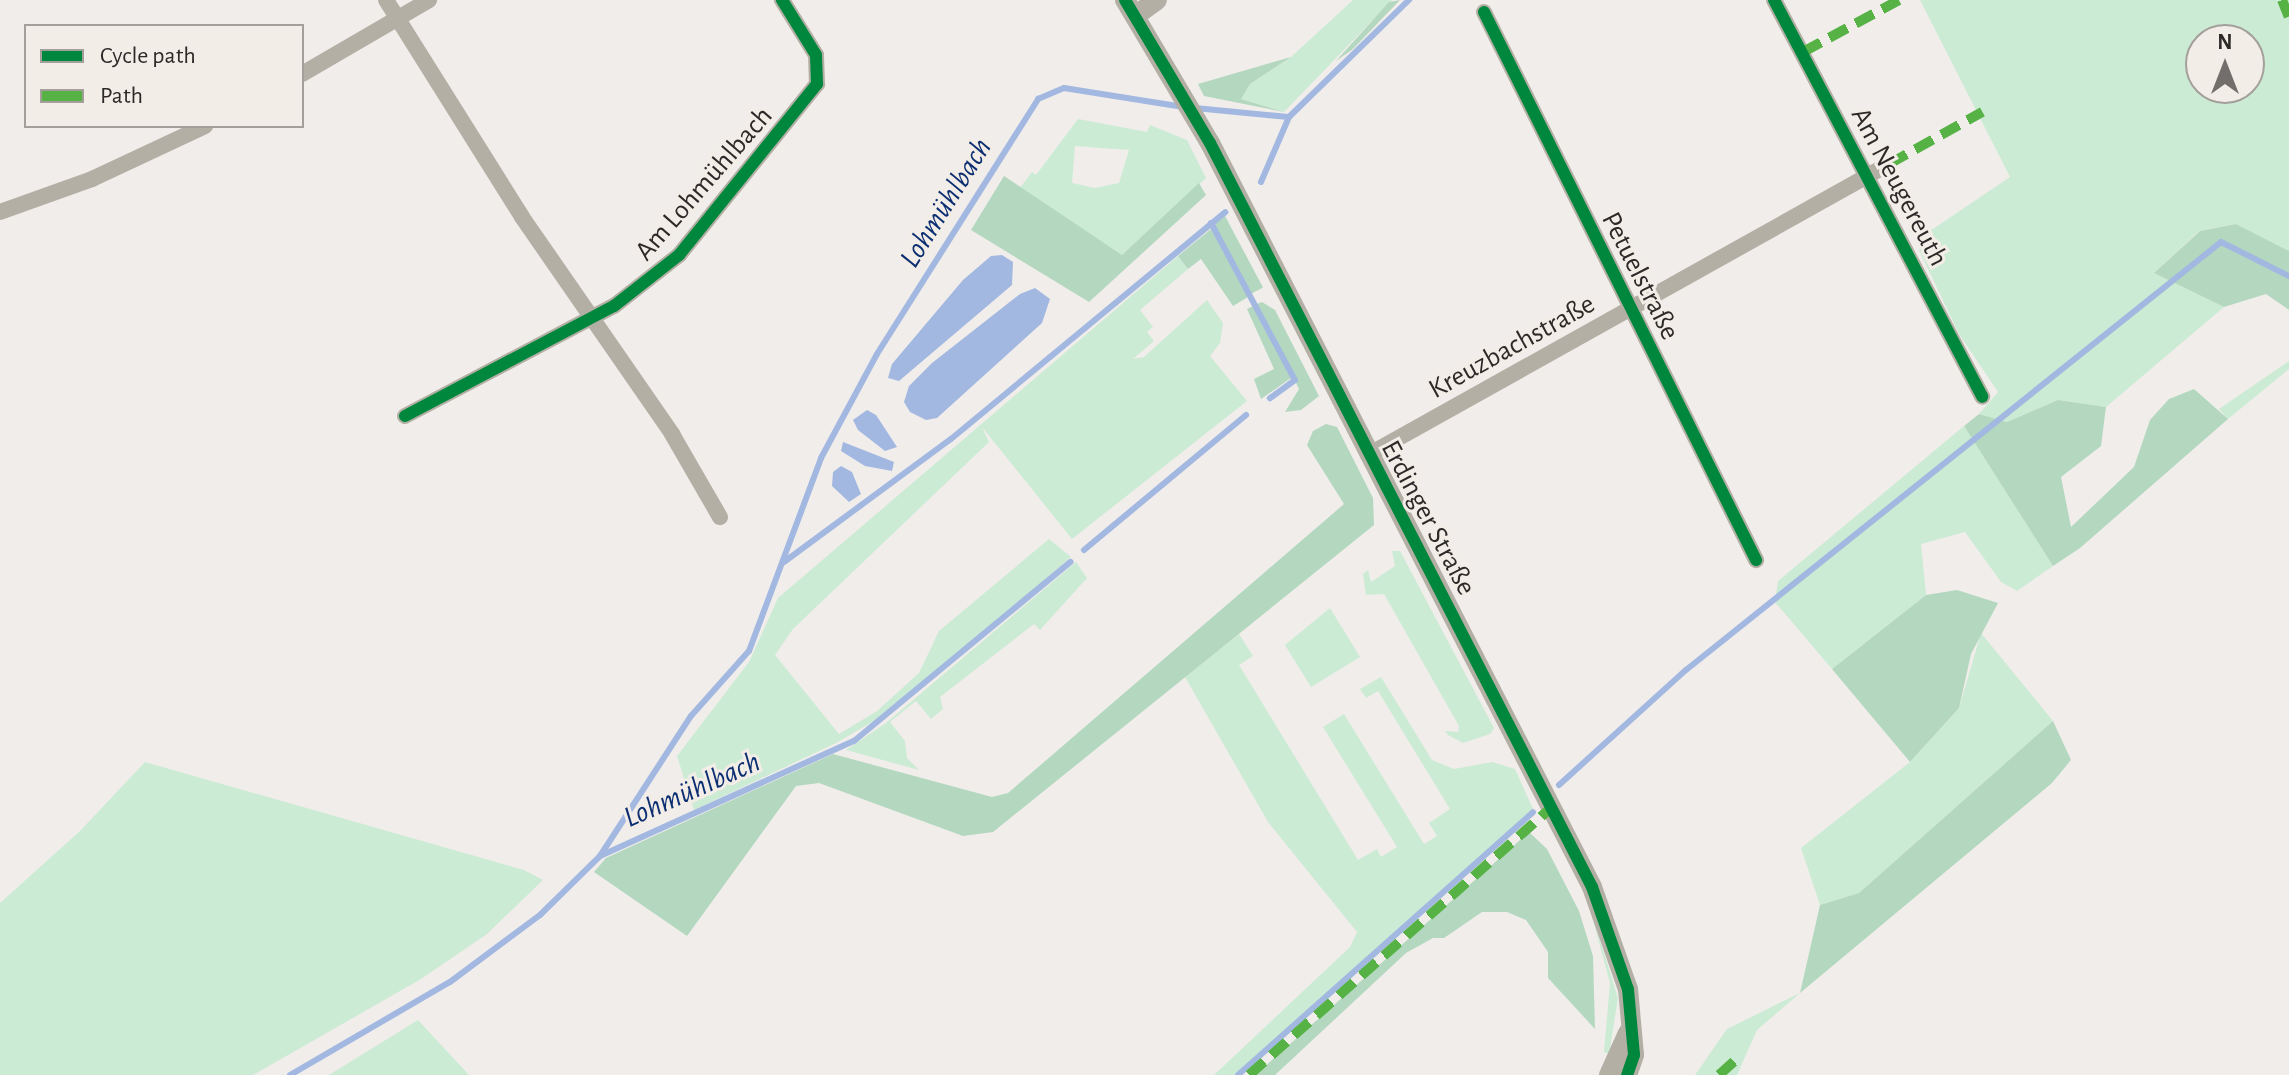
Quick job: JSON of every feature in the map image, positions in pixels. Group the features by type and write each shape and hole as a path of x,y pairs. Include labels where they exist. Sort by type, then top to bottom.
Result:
{"street":[{"path":"386,0 522,217 595,318 720,517"},
{"path":"304,73 429,0"},
{"name":"Am Lohmühlbach","path":"405,416 595,318 651,281 679,255 809,99 819,63 782,0"},
{"path":"1130,8 1157,0"},
{"name":"Am Neugereuth","path":"1774,0 1982,397"},
{"name":"Erdinger Straße","path":"1130,8 1187,100 1592,887 1626,980 1628,1033 1634,1055 1627,1075"},
{"name":"Petuelstraße","path":"1484,12 1756,560"},
{"path":"0,212 98,176 201,128"},
{"name":"Kreuzbachstraße","path":"1368,455 1889,164"},
{"name":"Erdinger Straße","path":"1609,1075 1628,1033"}],"green space":[{"path":"1353,0 1392,0 1284,112 1241,99 1250,84 1291,57"},
{"path":"1400,0 1353,49 1336,61 1389,2"},
{"path":"1920,0 2289,0 2289,251 2236,224 2199,231 2154,273 2224,307 2106,407 2058,400 2007,422 1979,414 1998,392 1959,334 1919,250 1927,233 2010,177"},
{"path":"1291,57 1250,84 1241,99 1284,112 1204,96 1198,84"},
{"path":"1078,119 1147,132 1150,125 1187,140 1206,178 1122,255 1019,189 1032,172 1036,175","holes":["1075,146 1129,150 1119,183 1095,188 1072,183"]},
{"path":"1004,176 1122,255 1199,183 1206,195 1089,302 971,230"},
{"path":"1225,216 1263,288 1251,294 1213,223"},
{"path":"2236,224 2289,251 2289,310 2266,294 2224,307 2154,273 2200,231"},
{"path":"1211,229 1248,297 1233,306 1201,259 1188,269 1178,256"},
{"path":"1178,256 1188,269 1140,310 1153,327 1147,332 1154,341 1133,359 1144,357 1207,300 1223,323 1220,343 1210,356 1247,401 1072,539 982,427 989,442 793,629 775,655 839,734 877,711 919,673 939,631 1049,539 1071,557 886,714 836,743 694,810 677,756 749,662 778,598"},
{"path":"1262,302 1275,310 1319,396 1301,410 1285,412 1299,389 1257,304"},
{"path":"1253,306 1291,378 1261,399 1254,379 1274,369 1247,309"},
{"path":"2289,361 2289,369 2228,419 2219,409"},
{"path":"2194,389 2228,419 2080,548 2053,566 1964,426 1979,414 2007,422 2058,400 2106,407 2101,446 2061,477 2071,527 2134,467 2150,420 2169,399"},
{"path":"1326,424 1337,427 1373,498 1374,525 993,832 963,836 819,783 796,786 687,936 594,872 606,858 833,754 992,797 1008,793 1344,504 1307,445 1313,431"},
{"path":"1964,426 2053,566 2017,591 2001,582 1965,532 1921,544 1926,595 1832,669 1775,602 1778,581"},
{"path":"1392,551 1400,551 1494,728 1490,734 1463,743 1448,735 1445,731 1458,732 1459,726 1384,594 1366,595 1363,574 1368,570 1371,582 1395,566"},
{"path":"1076,562 1087,578 1040,630 1034,624 940,697 943,709 931,719 916,701 890,722 905,741 907,758 919,770 846,750 886,723"},
{"path":"1957,590 1998,603 1971,654 1959,708 1910,762 1832,669 1926,595"},
{"path":"1330,608 1360,657 1311,687 1285,645"},
{"path":"1981,633 2053,721 1859,893 1820,905 1801,848 1910,762 1959,708"},
{"path":"1239,634 1253,656 1239,665 1358,860 1377,849 1381,857 1397,847 1323,727 1344,714 1424,844 1437,836 1429,823 1450,809 1378,691 1366,698 1360,689 1381,677 1432,760 1454,769 1492,762 1515,769 1533,809 1236,1075 1214,1075 1350,947 1357,932 1268,822 1185,677"},
{"path":"2053,721 2071,760 2052,783 1800,993 1820,905 1859,893"},
{"path":"145,762 524,870 543,880 487,934 421,979 253,1075 0,1075 0,903 80,831"},
{"path":"1529,832 1547,849 1579,911 1593,956 1595,1029 1548,978 1548,952 1526,920 1507,912 1482,912 1444,938 1433,938 1406,953 1275,1075 1255,1075"},
{"path":"1588,902 1618,998 1609,1054 1604,1052 1610,983"},
{"path":"1800,993 1757,1030 1737,1075 1695,1075 1727,1029"},
{"path":"418,1020 469,1075 329,1075"}],"water":[{"path":"1002,255 1013,262 1012,285 899,381 888,378 892,364 963,280 991,256"},
{"path":"1035,288 1050,299 1042,323 937,418 926,420 910,412 904,402 909,386 932,363 1020,294"},
{"path":"867,410 876,415 897,447 885,451 858,430 853,420"},
{"path":"843,442 894,462 892,471 865,466 841,451"},
{"path":"841,466 852,472 861,494 849,502 832,486 833,472"}],"waterway":[{"name":"Lohmühlbach","path":"1195,108 1289,117 1409,0"},
{"name":"Lohmühlbach","path":"290,1075 450,982 540,915 600,856 691,716 749,651 821,458 877,354 1038,99 1064,88 1184,107"},
{"name":"Lohmühlbach","path":"1261,182 1289,117"},
{"name":"Lohmühlbach","path":"784,562 951,439 1225,212"},
{"name":"Lohmühlbach","path":"1211,223 1295,380 1270,398"},
{"path":"1559,785 1686,670 2221,242 2289,276"},
{"name":"Lohmühlbach","path":"1084,550 1246,415"},
{"name":"Lohmühlbach","path":"600,856 854,741 1070,562"},
{"path":"1238,1075 1533,812"}],"marked path":[{"path":"1803,52 1899,0"},
{"path":"2282,0 2289,17"},
{"path":"1889,164 1982,112"},
{"path":"1249,1075 1553,806"},
{"path":"1719,1075 1740,1056"}],"cycle path":[{"path":"405,416 614,306 679,255 817,84 816,55 782,0"},
{"path":"1125,0 1210,143 1592,887 1628,989 1634,1055 1627,1075"},
{"path":"1774,0 1982,397"},
{"path":"1484,12 1756,560"}]}
